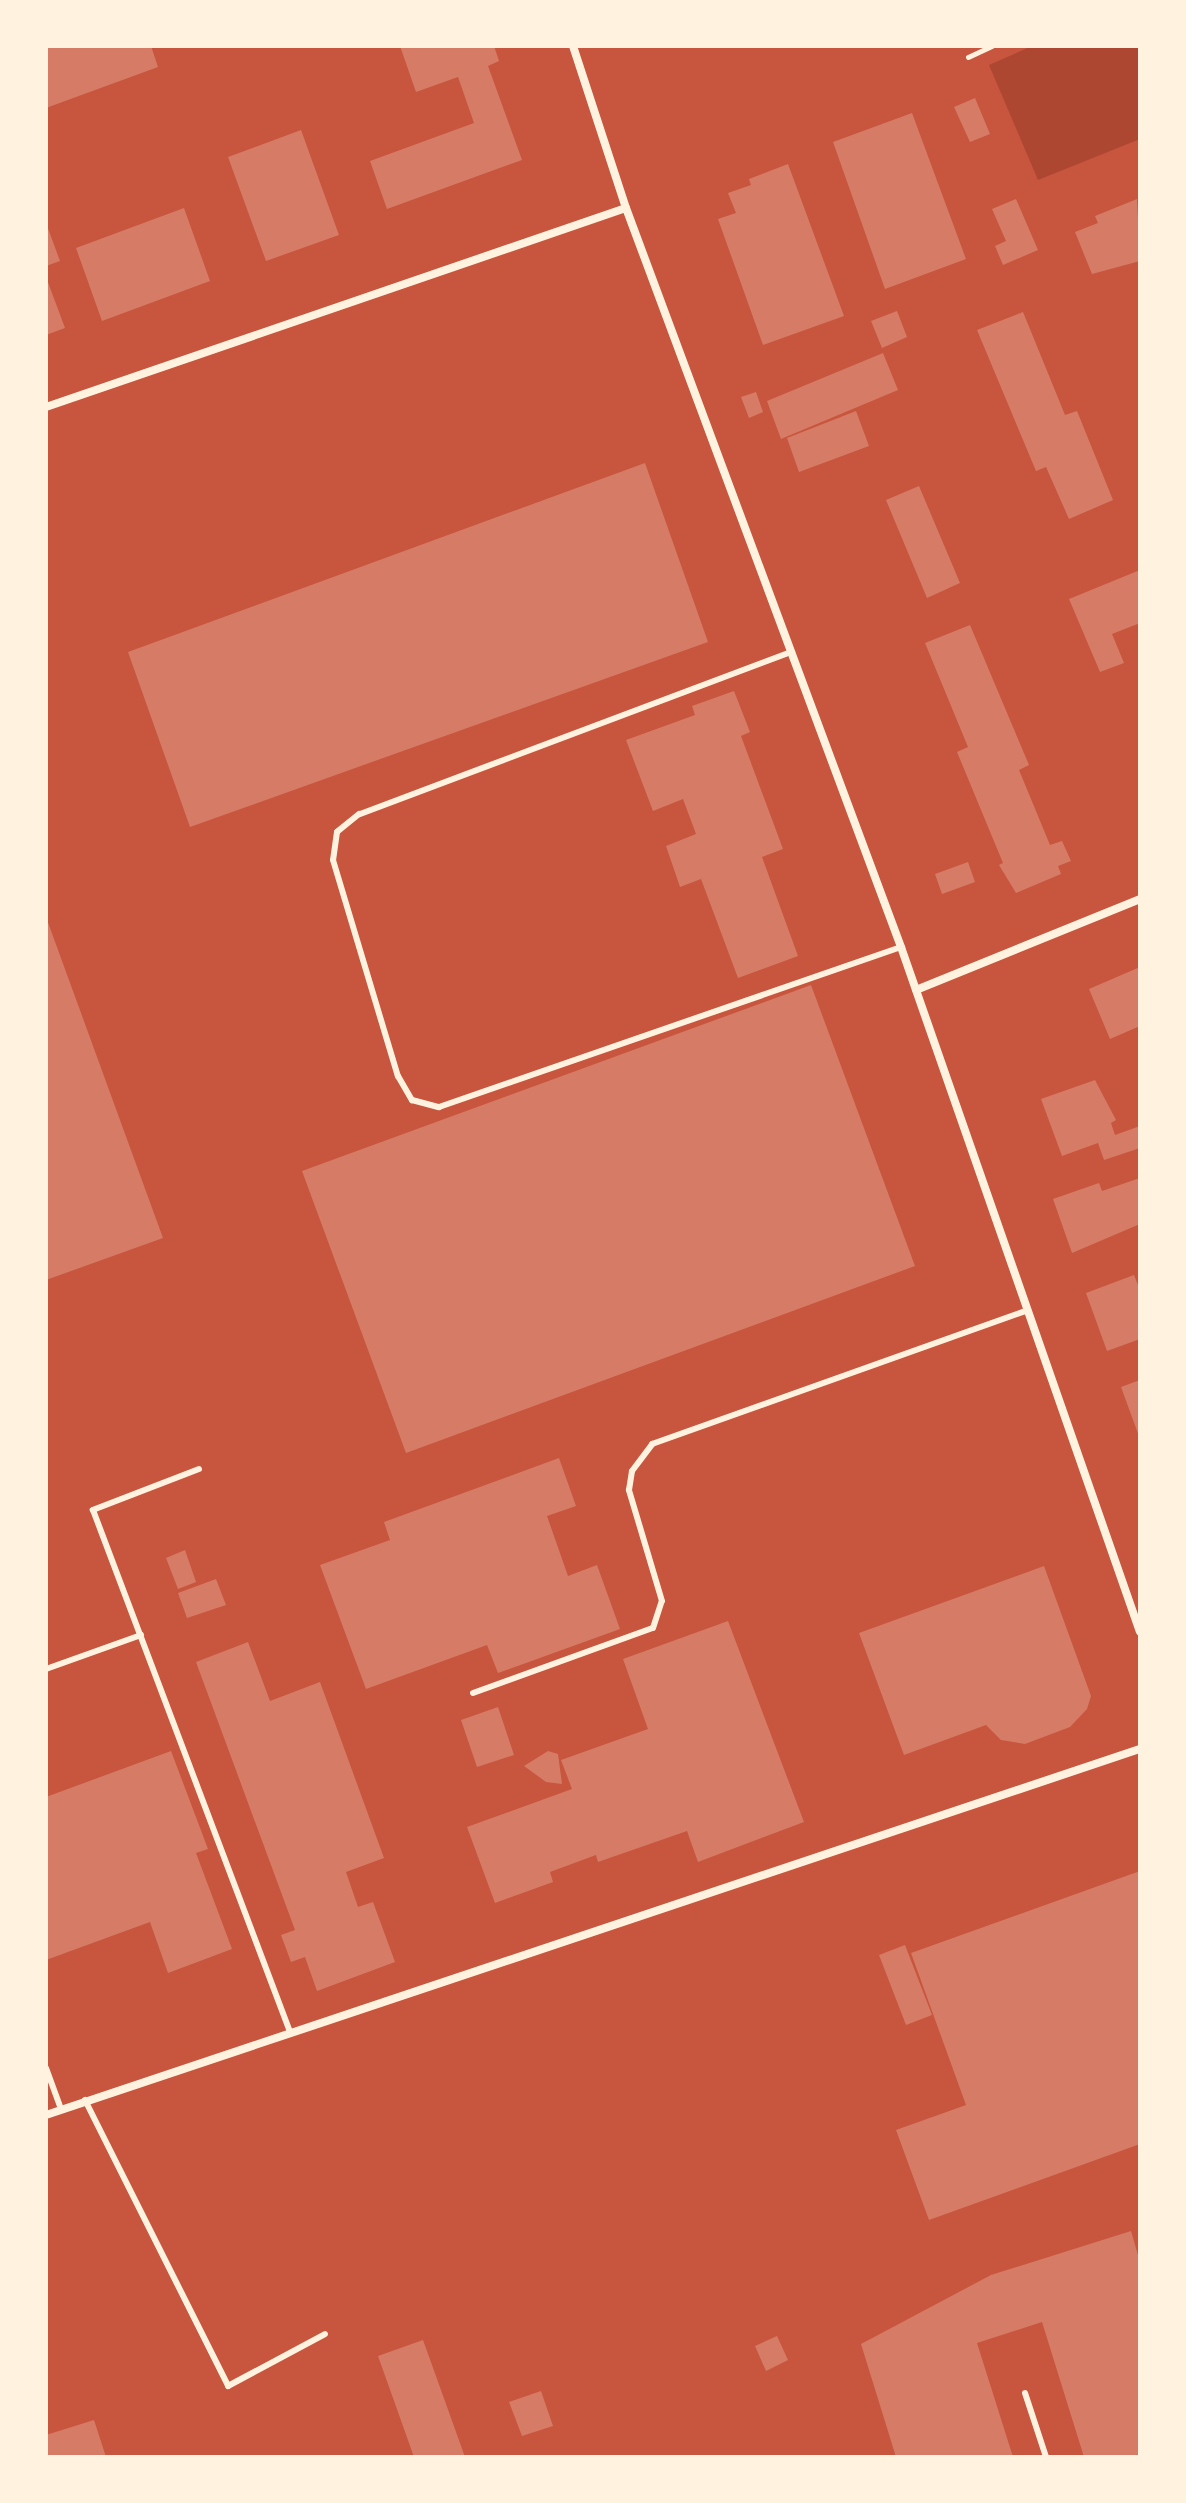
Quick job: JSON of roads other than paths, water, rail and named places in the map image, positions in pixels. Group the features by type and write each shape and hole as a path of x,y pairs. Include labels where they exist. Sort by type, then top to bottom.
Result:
{"street":[{"path":"573,46 626,208 901,947 1025,1311 1140,1632"},
{"path":"46,407 626,208"},
{"path":"916,990 1140,899"},
{"path":"46,2115 1140,1749"}],"lane":[{"path":"791,652 359,814 337,832 333,860 398,1076 412,1100 439,1107 901,947"},
{"path":"473,1693 653,1628 662,1601 629,1490 635,1463 652,1444 1025,1311"},
{"path":"199,1469 93,1510 290,2032"},
{"path":"46,1669 141,1635"},
{"path":"46,2068 61,2109"},
{"path":"85,2100 228,2386 325,2334"},
{"path":"1025,2393 1046,2457"}]}
